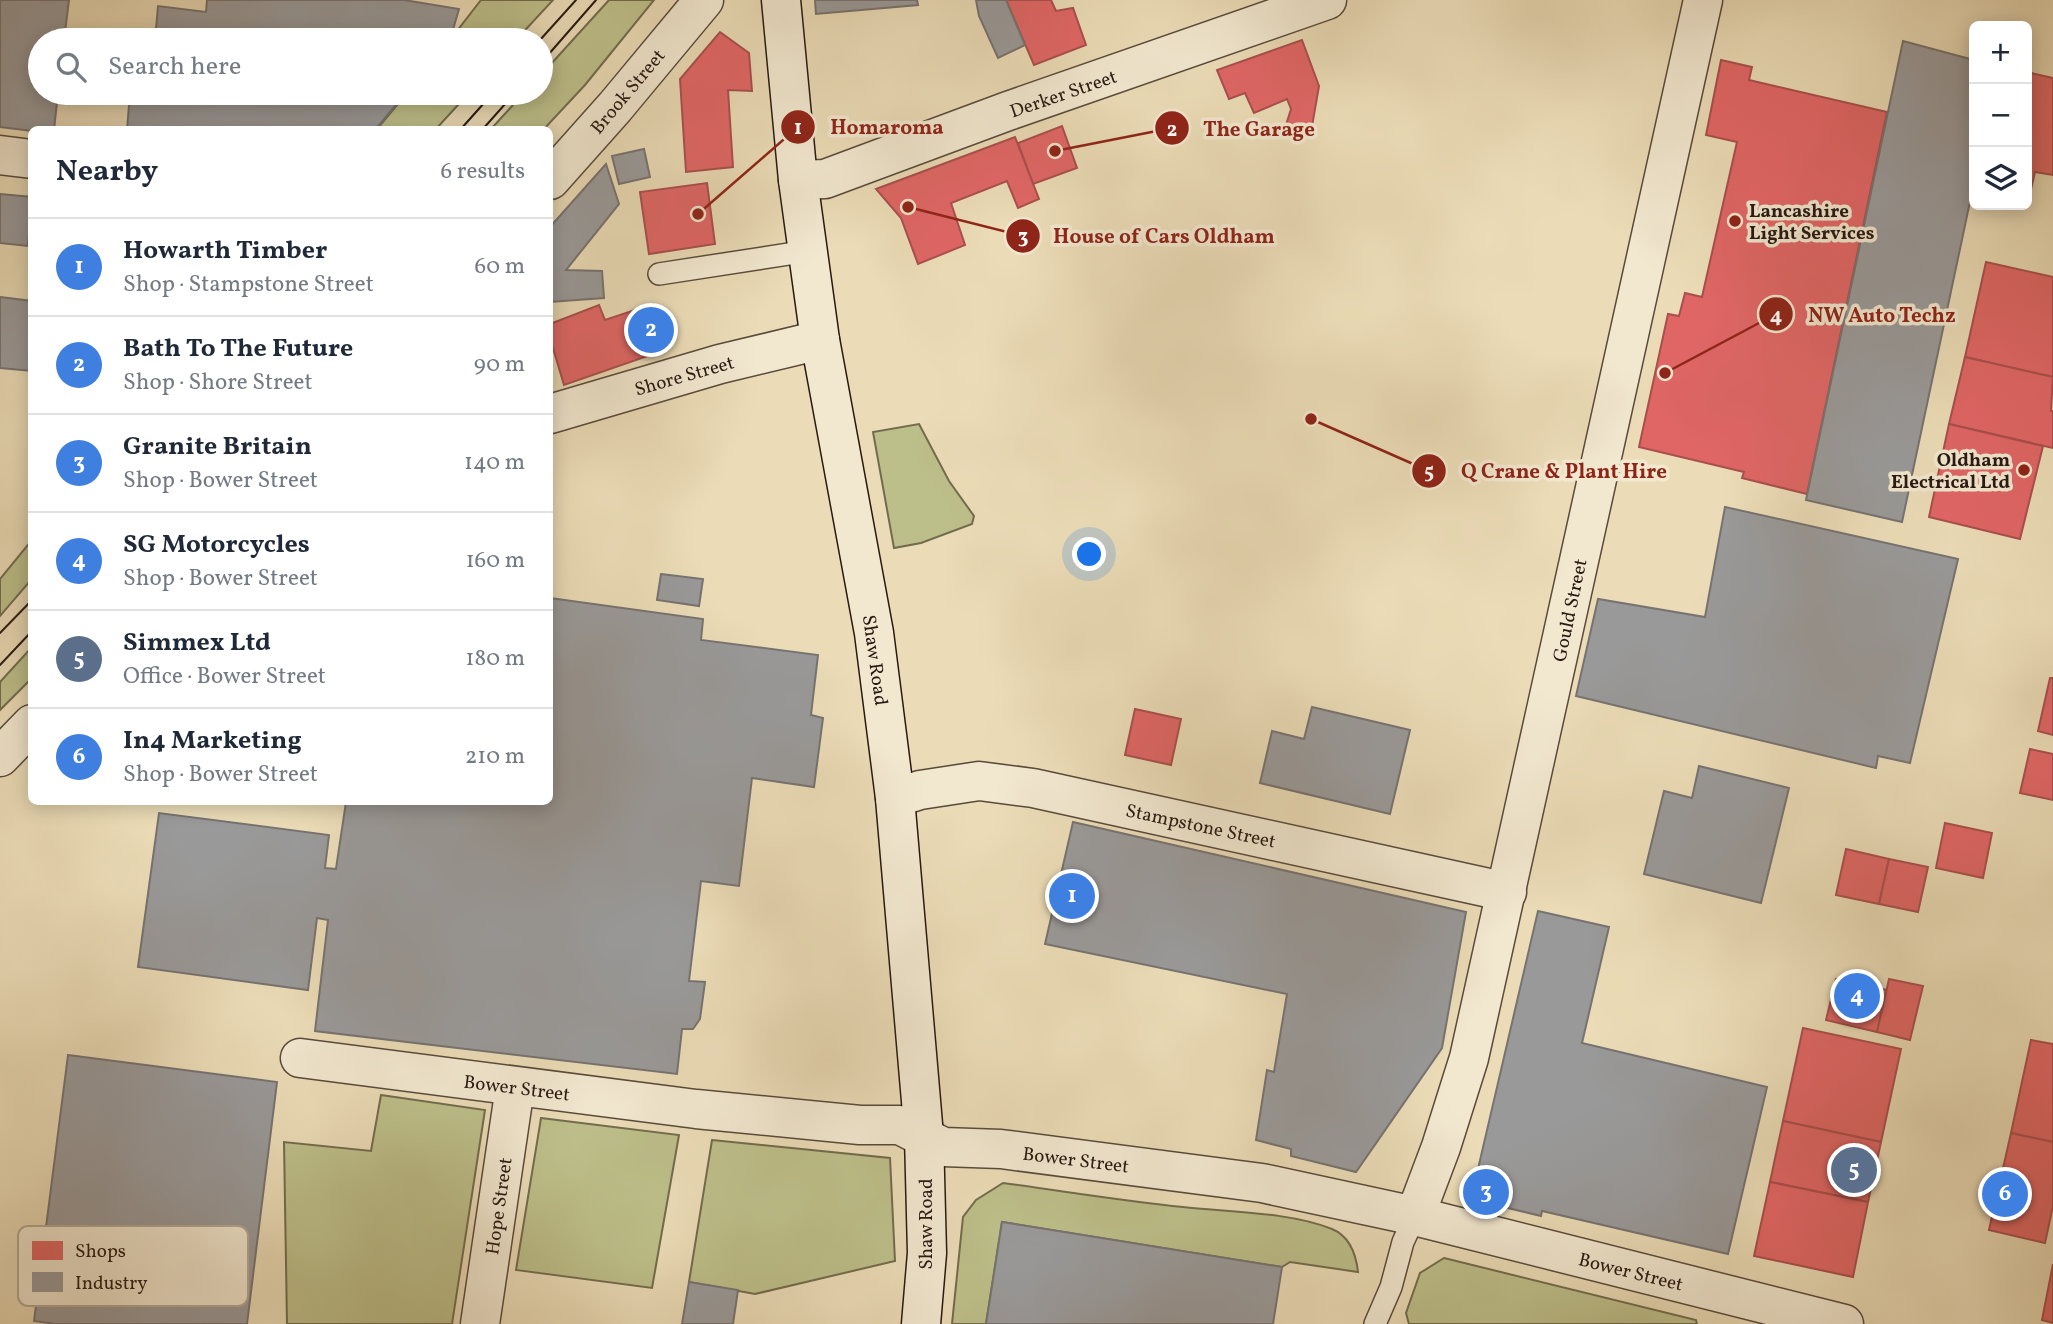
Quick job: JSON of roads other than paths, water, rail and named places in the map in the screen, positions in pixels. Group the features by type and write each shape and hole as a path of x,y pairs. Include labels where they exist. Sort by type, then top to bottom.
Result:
{"street":[{"name":"Brook Street","path":"553,177 704,0"},
{"name":"Shaw Road","path":"781,0 797,180 820,340 874,633 895,798 923,1136 928,1253 921,1324"},
{"name":"Derker Street","path":"797,180 825,178 1327,0"},
{"name":"Gould Street","path":"1415,1216 1441,1147 1469,1058 1703,0"},
{"path":"0,155 28,158"},
{"name":"Shore Street","path":"553,413 720,364 820,340"},
{"path":"0,757 28,728"},
{"name":"Stampstone Street","path":"895,798 920,790 979,781 1033,788 1507,892"},
{"name":"Bower Street","path":"300,1058 695,1109 860,1125 900,1125 943,1147 1001,1149 1262,1183 1415,1216 1735,1311 1844,1324"},
{"name":"Hope Street","path":"480,1324 515,1087"}],"lane":[{"path":"659,274 808,251"},
{"path":"1375,1324 1391,1287 1402,1242 1415,1216"}],"tram line":[{"path":"551,28 576,0"},
{"path":"553,49 596,0"},
{"path":"464,126 482,105"},
{"path":"486,126 504,105"},
{"path":"0,633 28,604"},
{"path":"0,665 28,635"}],"place":[{"name":"The Garage","path":"1055,151"},
{"name":"House of Cars Oldham","path":"908,207"},
{"name":"Homaroma","path":"698,214"},
{"name":"Lancashire Light Services","path":"1735,221"},
{"name":"Bath To The Future","path":"651,330"},
{"name":"NW Auto Techz","path":"1665,373"},
{"name":"Q Crane & Plant Hire","path":"1311,419"},
{"name":"Oldham Electrical Ltd","path":"2024,470"},
{"name":"Howarth Timber","path":"1072,896"},
{"name":"SG Motorcycles","path":"1857,996"},
{"name":"Simmex Ltd","path":"1854,1170"},
{"name":"Granite Britain","path":"1486,1192"},
{"name":"In4 Marketing","path":"2005,1194"}]}
